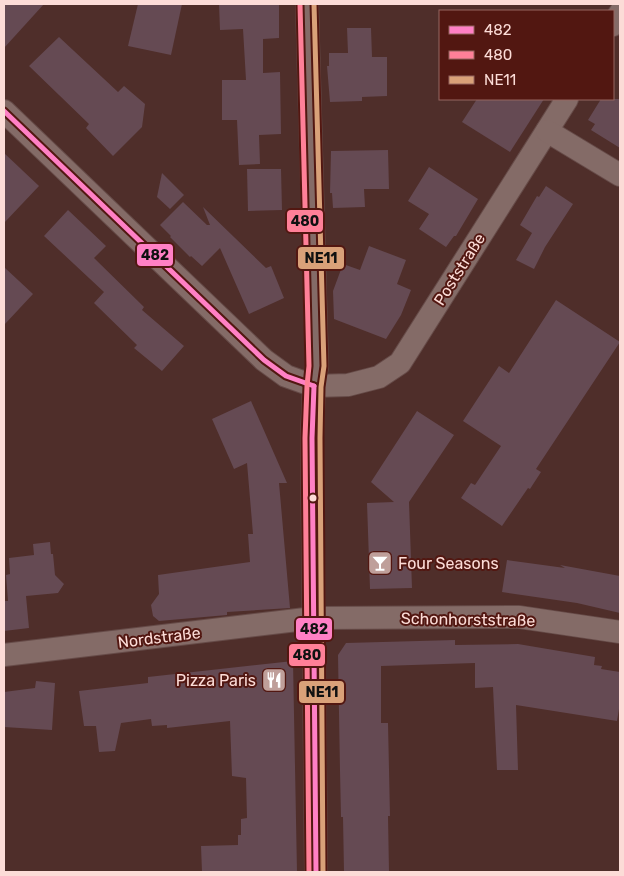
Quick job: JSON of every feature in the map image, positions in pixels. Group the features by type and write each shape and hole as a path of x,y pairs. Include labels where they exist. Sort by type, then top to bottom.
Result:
{"street":[{"path":"307,4 317,350 312,438 316,872"},
{"name":"Poststraße","path":"4,112 264,360 286,376 314,386 348,386 379,377 400,364 566,100"},
{"path":"547,131 620,175"},
{"name":"Schonhorststraße","path":"314,618 519,617 620,632"},
{"name":"Nordstraße","path":"4,655 314,618"}],"building":[{"path":"4,4 44,4 4,48"},
{"path":"138,4 182,4 171,55 128,46"},
{"path":"219,4 279,4 279,38 263,39 263,73 280,72 281,134 259,135 260,164 239,165 237,120 222,120 222,80 246,80 243,29 220,30"},
{"path":"347,28 371,28 372,57 387,57 387,96 362,97 362,101 330,102 327,66 329,66 329,53 348,53"},
{"path":"59,37 118,92 124,86 145,104 142,127 113,156 86,128 89,124 29,66"},
{"path":"620,99 620,148 591,130 595,124 588,120 600,100"},
{"path":"476,100 543,100 510,152 462,122"},
{"path":"388,150 389,189 364,189 365,207 333,208 332,193 330,193 331,151"},
{"path":"4,153 39,186 4,223"},
{"path":"429,167 478,199 456,236 446,247 419,229 429,214 408,201"},
{"path":"247,169 281,169 282,210 248,211"},
{"path":"162,173 184,195 170,209 157,197"},
{"path":"546,186 573,204 545,247 534,269 516,260 532,233 520,225 537,196 539,197"},
{"path":"183,202 207,225 210,225 203,207 266,268 271,266 284,298 249,314 220,248 202,266 190,257 160,225"},
{"path":"68,210 106,246 94,258 144,307 142,310 184,346 162,371 134,348 137,345 94,303 104,292 44,236"},
{"path":"369,246 406,260 397,284 411,290 401,315 386,339 334,319 333,291 343,264 360,270"},
{"path":"4,267 33,294 4,325"},
{"path":"556,300 620,342 536,469 541,472 502,526 461,498 471,483 475,485 501,446 463,421 499,366 509,373"},
{"path":"251,401 287,483 279,483 290,608 227,612 227,615 159,621 153,616 151,605 159,594 158,575 250,562 248,534 253,534 247,463 234,469 212,419"},
{"path":"417,411 454,435 409,502 412,588 370,589 367,503 394,502 371,482"},
{"path":"50,542 55,575 64,584 58,593 26,596 29,628 4,631 4,601 8,601 6,575 10,574 9,558 34,555 33,544"},
{"path":"507,560 565,568 560,565 620,576 620,613 577,603 502,592"},
{"path":"455,640 455,645 518,644 595,657 594,665 602,666 601,669 620,672 620,703 617,721 516,705 518,770 497,770 493,687 475,688 475,663 381,666 381,723 388,723 389,872 344,872 338,655 346,643"},
{"path":"293,661 297,872 202,872 201,846 238,845 238,835 241,835 241,819 247,818 246,778 232,776 230,721 167,728 167,725 152,726 151,719 121,723 115,751 99,752 96,726 84,726 79,691 148,683 148,677"},
{"path":"36,681 55,683 52,730 4,727 4,692 35,688"}],"transit line":[{"name":"480","path":"300,4 309,366 305,438 309,872"},
{"name":"NE11","path":"314,4 324,366 321,387 320,438 323,872"},
{"name":"482","path":"4,111 264,360 286,376 314,386"},
{"name":"482","path":"314,386 312,438 316,872"}],"place":[{"name":"Four Seasons","path":"380,563"},
{"name":"Pizza Paris","path":"274,680"}]}
